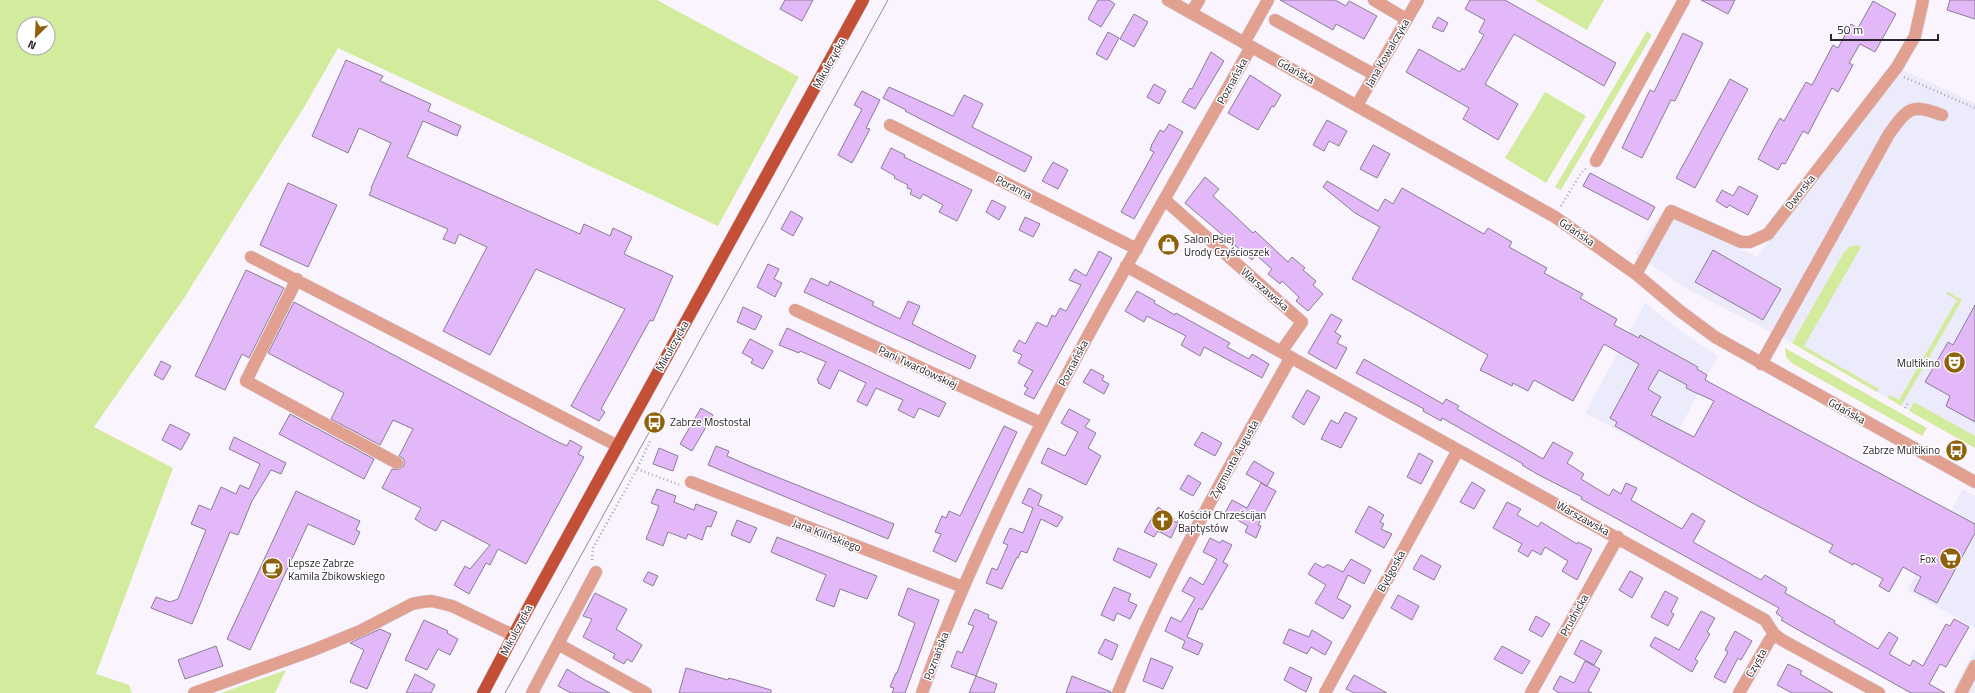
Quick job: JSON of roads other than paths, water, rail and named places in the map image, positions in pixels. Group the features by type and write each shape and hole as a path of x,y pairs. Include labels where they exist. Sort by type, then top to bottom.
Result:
{"main road":[{"name":"Mikulczycka","path":"483,693 513,635 863,0"}],"street":[{"name":"Gdańska","path":"1168,0 1555,217 1636,274 1680,311 1715,337 1975,482"},
{"path":"1191,13 1199,0"},
{"name":"Poznańska","path":"922,693 963,588 1041,423 1126,266 1165,200 1248,45 1268,0"},
{"path":"1374,0 1406,19"},
{"name":"Jana Kowalczyka","path":"1357,105 1418,0"},
{"path":"1596,161 1684,0"},
{"name":"Dworska","path":"1636,274 1671,211 1741,242 1750,242 1768,234 1893,72 1915,36 1923,0"},
{"path":"1275,20 1374,75"},
{"path":"1761,364 1889,134 1905,112 1923,108 1942,115"},
{"name":"Poranna","path":"890,125 1137,249"},
{"name":"Warszawska","path":"1165,200 1302,322 1286,354"},
{"path":"251,257 297,279 618,446"},
{"name":"Warszawska","path":"1126,266 1618,537 1764,620 1774,634 1782,640 1879,693"},
{"path":"297,279 246,381 397,463"},
{"name":"Pani Twardowskiej","path":"795,310 1041,423"},
{"name":"Zygmunta Augusta","path":"1118,693 1138,644 1191,536 1286,354"},
{"name":"Bydgoska","path":"1325,693 1458,450"},
{"name":"Jana Kilińskiego","path":"691,482 963,588"},
{"name":"Prudnicka","path":"1531,693 1618,537"},
{"path":"532,693 596,572"},
{"path":"194,693 311,651 360,631 412,604 422,602 443,603 452,606 513,635"},
{"name":"Czysta","path":"1739,693 1774,634"},
{"path":"558,644 646,693"},
{"path":"1961,693 1975,666"}],"tram line":[{"path":"505,693 888,0"}],"place":[{"name":"Salon Psiej Urody Czyścioszek","path":"1169,245"},
{"name":"Multikino","path":"1955,363"},
{"name":"Zabrze Mostostal","path":"655,422"},
{"name":"Zabrze Multikino","path":"1956,450"},
{"name":"Kościół Chrześcijan Baptystów","path":"1162,521"},
{"name":"Fox","path":"1951,559"},
{"name":"Lepsze Zabrze Kamila Żbikowskiego","path":"273,569"}]}
